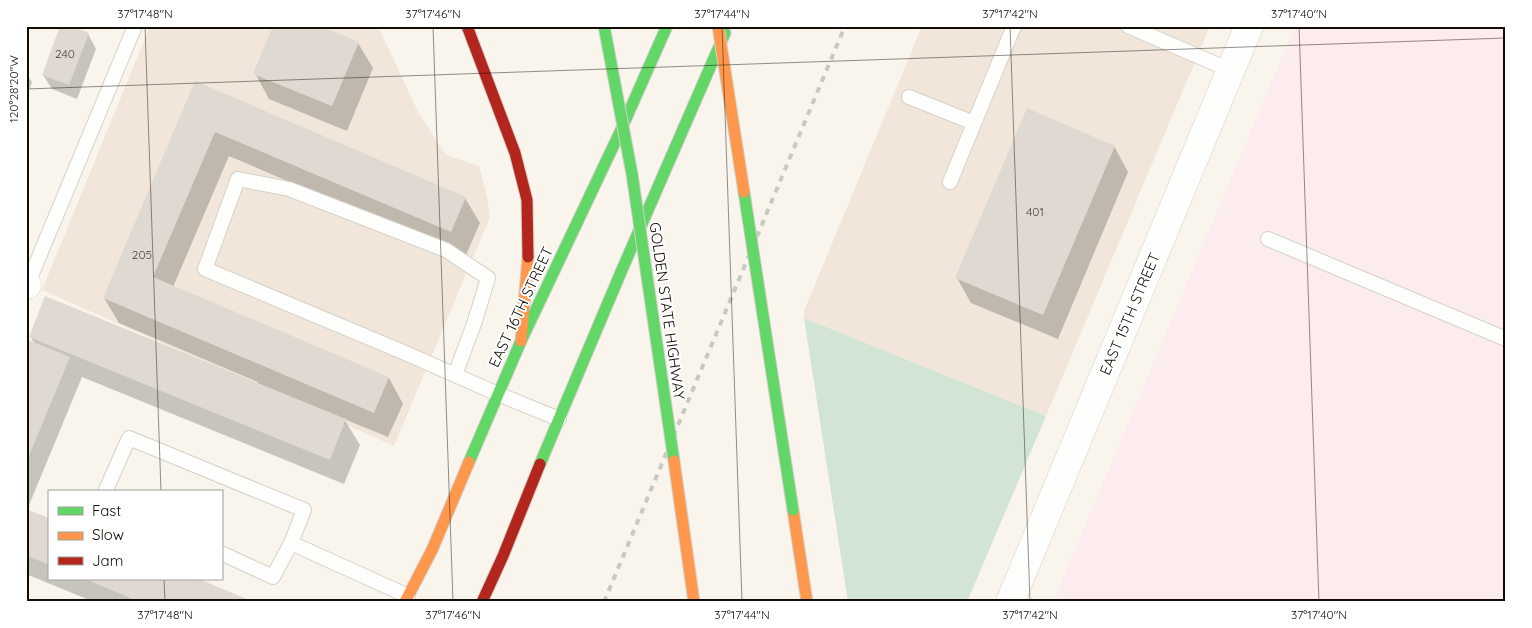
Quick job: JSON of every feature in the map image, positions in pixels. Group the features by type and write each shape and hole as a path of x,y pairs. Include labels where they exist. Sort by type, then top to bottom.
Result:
{"main road":[{"path":"467,26 515,153 527,200 528,255 521,341"},
{"name":"GOLDEN STATE HIGHWAY","path":"604,26 632,174 694,602"},
{"name":"EAST 16TH STREET","path":"407,599 432,550 521,341 620,132 667,26"},
{"path":"718,26 807,602"},
{"path":"482,602 496,573 638,231 728,26"}],"street":[{"name":"EAST 15TH STREET","path":"1010,602 1249,26"}],"lane":[{"path":"27,286 135,26"},
{"path":"950,182 1014,26"},
{"path":"1128,26 1230,70"},
{"path":"909,98 974,124"},
{"path":"455,375 475,321 488,278 446,250 289,189 238,179 205,269 403,352 455,375 498,394 559,419"},
{"path":"1268,239 1506,339"},
{"path":"106,490 129,438 304,510 291,543 273,577 222,553"},
{"path":"291,543 407,599"}],"shaded area":[{"path":"150,26 378,26 418,112 446,155 479,166 490,217 394,446 42,290"},
{"path":"922,26 1210,26 1046,416 804,318 804,311"},
{"path":"1295,26 1506,26 1506,602 1053,602"}],"green space":[{"path":"804,318 1046,416 967,602 848,602"}],"building":[{"path":"60,26 72,26 89,33 69,85 42,75"},
{"path":"273,26 321,26 359,42 332,106 253,74"},
{"path":"195,81 466,197 451,232 215,132 153,277 389,377 374,413 103,298"},
{"path":"1027,108 1115,146 1043,315 955,278"},
{"path":"45,296 346,419 330,460 29,337"},
{"path":"26,339 70,357 26,463"},
{"path":"26,509 48,518 48,565 26,555"},
{"path":"87,580 201,580 254,602 140,602"}],"railway":[{"path":"604,602 845,26"}],"traffic: fast":[{"path":"604,26 632,174 674,461"},
{"path":"469,462 521,341 620,132 667,26"},
{"path":"540,464 725,33"},
{"path":"744,192 793,510"}],"traffic: slow":[{"path":"718,26 744,192"},
{"path":"521,341 528,257"},
{"path":"674,461 694,602"},
{"path":"405,602 432,550 469,462"},
{"path":"793,510 807,602"}],"traffic: jam":[{"path":"467,26 515,153 527,200 528,257"},
{"path":"482,602 503,556 540,464"}]}
